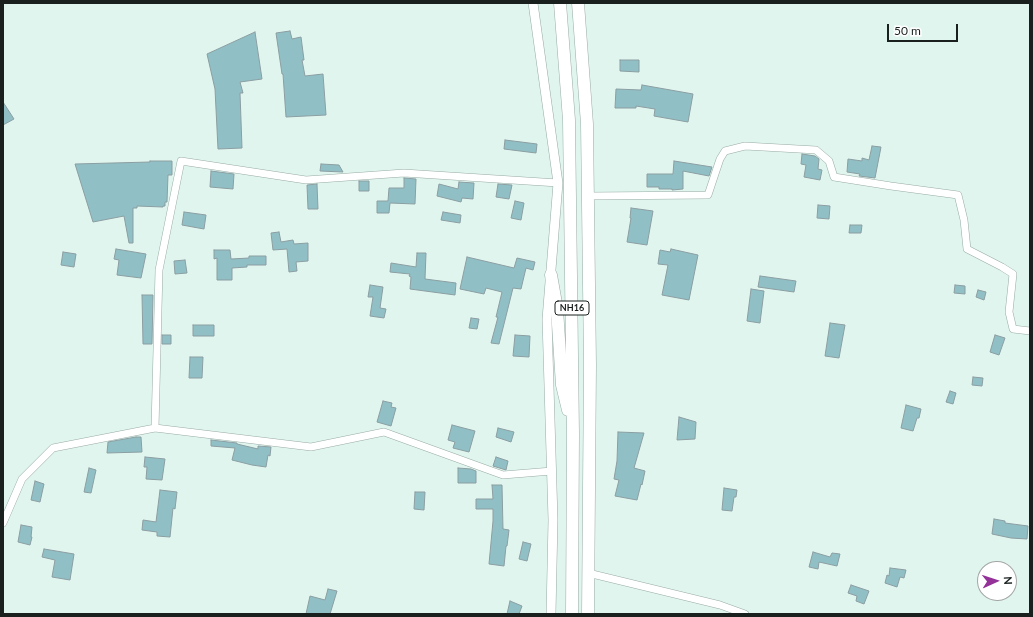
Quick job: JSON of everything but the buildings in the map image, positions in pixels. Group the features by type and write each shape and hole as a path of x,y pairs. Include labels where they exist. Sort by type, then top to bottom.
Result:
{"highway":[{"name":"NH16","path":"560,3 570,120 573,434 572,614"},
{"name":"NH16","path":"578,3 587,124 590,365 588,614"},
{"path":"551,275 557,309 562,385 573,434"}],"street":[{"path":"534,3 558,183 547,319 553,520 551,614"},
{"path":"588,196 708,195 720,159 725,151 745,146 816,150 829,161 834,177 958,195 964,220 967,249 1013,274 1009,312 1013,329 1030,331"},
{"path":"155,428 158,270 181,161 306,180 404,173 558,183"},
{"path":"3,523 22,479 53,448 155,428 311,447 384,432 503,475 552,471"},
{"path":"588,573 720,605 745,614"}]}
